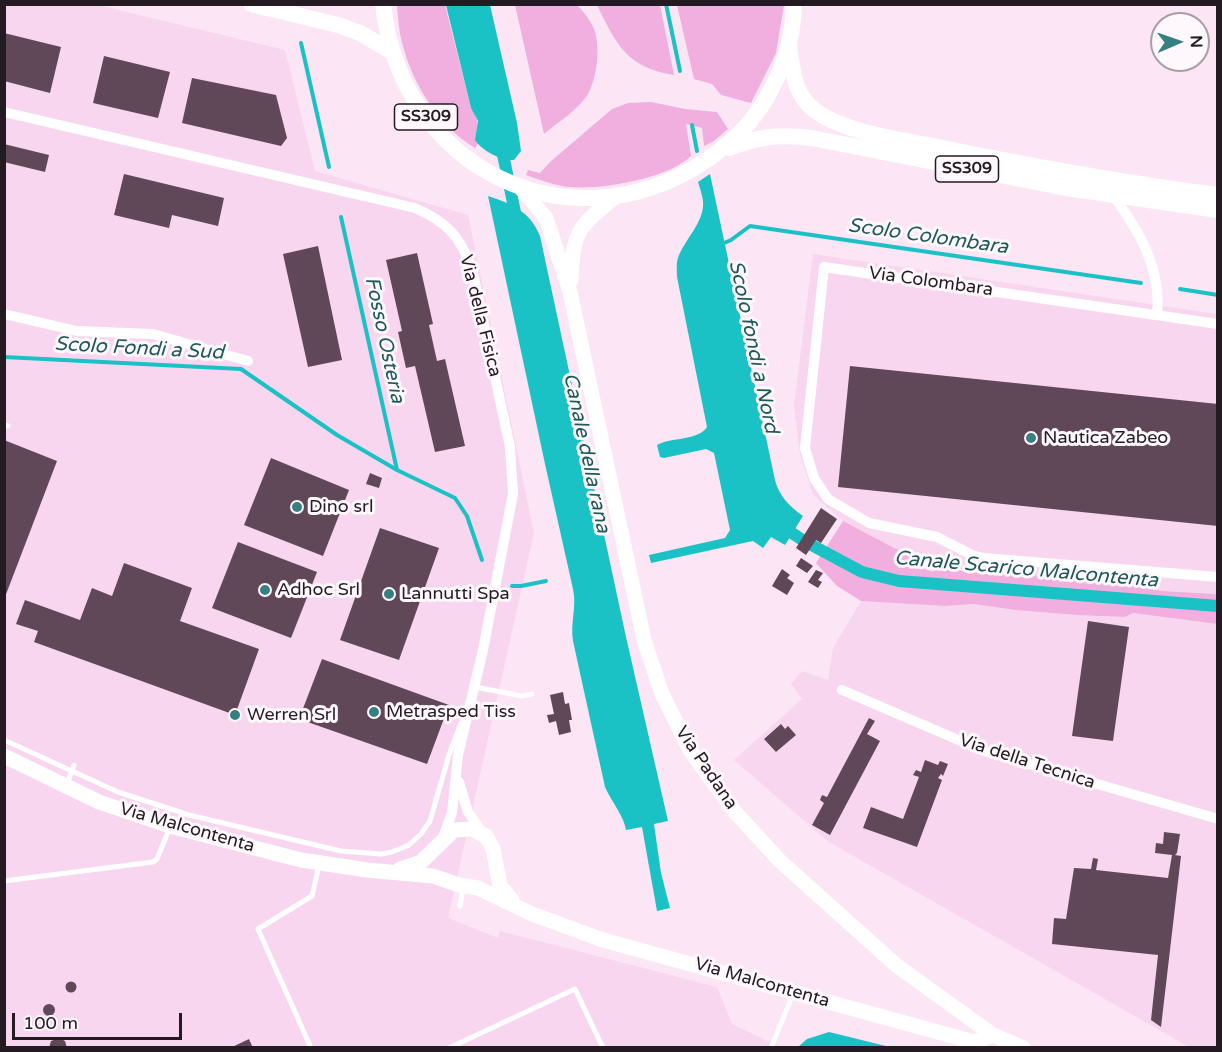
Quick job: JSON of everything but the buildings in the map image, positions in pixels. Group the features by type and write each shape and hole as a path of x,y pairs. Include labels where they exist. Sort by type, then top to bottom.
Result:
{"main road":[{"path":"251,4 338,25 360,33 391,51"},
{"name":"SS309","path":"383,4 391,51 408,91 419,109 447,142 481,168 519,186 567,197 615,197 638,192 670,181 701,165 720,151 742,131 762,105 780,69 789,42 794,4"},
{"name":"SS309","path":"789,42 795,84 799,92 813,109 843,126 905,141 1032,165 1218,195"},
{"name":"SS309","path":"720,151 755,138 771,135 812,138 986,173 1218,210"}],"street":[{"name":"Via della Fisica","path":"4,112 415,208 434,217 451,230 460,241 472,269 510,447 513,479 508,522 483,650 458,754 452,813 439,844"},
{"name":"Via Padana","path":"519,186 546,218 570,292 639,619 656,678 681,733 700,765 729,804 780,861 896,965 993,1035 1023,1047"},
{"path":"1113,195 1138,232 1149,257 1159,296 1157,315"},
{"name":"Via Padana","path":"570,292 572,255 576,236 588,220 615,197"},
{"name":"Via Colombara","path":"1218,324 824,267 805,448 814,478 828,499 869,523 937,537 974,556 1218,577"},
{"path":"4,314 77,331 153,334 248,361"},
{"name":"Via della Tecnica","path":"842,690 984,751 1218,819"},
{"name":"Via della Fisica","path":"458,754 459,782 464,803 473,820 486,836"},
{"name":"Via Malcontenta","path":"4,756 99,802 170,826 320,864 423,874 486,891 532,914 570,929 631,948 700,965 974,1042 993,1035"},
{"name":"Via Malcontenta","path":"379,871 412,866 430,855 449,833 461,828 472,829 486,836 494,855 497,878 504,893 532,914"},
{"path":"439,844 436,858 443,877 461,885 480,883 488,876 494,855"}],"lane":[{"path":"4,740 118,792 189,815 341,851 370,854 392,852 416,840 426,828 433,815 449,755 473,690 522,696 532,694"},
{"path":"65,787 74,765"},
{"path":"4,881 153,862 157,859 170,826"},
{"path":"311,1047 258,929 312,896 320,864"},
{"path":"460,906 461,885"},
{"path":"449,1047 575,989 603,1047"},
{"path":"771,1047 794,992"}],"shaded area":[{"path":"5,5 98,5 285,50 315,171 468,215 534,533 448,918 498,938 500,931 717,987 732,1024 782,1048 5,1048"},
{"path":"397,5 445,5 471,108 477,119 478,144 475,148 450,129 421,90 403,46"},
{"path":"515,5 577,5 588,17 595,32 597,63 589,92 574,110 544,134"},
{"path":"597,5 660,5 674,75 645,67 625,52 610,31"},
{"path":"677,5 784,5 776,53 751,103 721,95 712,84 694,79"},
{"path":"651,102 685,109 717,112 728,129 704,146 702,128 686,124 691,156 666,171 630,182 576,187 553,184 526,175 528,170 540,173 612,109 628,103"},
{"path":"813,254 1217,314 1217,594 1163,591 1115,583 1043,576 986,574 953,568 935,567 934,572 920,567 917,560 843,521 813,495 800,454 794,406"},
{"path":"843,521 917,560 920,567 933,572 935,567 986,574 1114,578 1115,583 1163,591 1217,594 1217,624 1133,613 1125,617 1077,615 974,604 945,606 861,601 837,586 816,563"},
{"path":"861,601 945,606 974,604 1077,615 1125,617 1133,613 1217,624 1217,1047 1189,1047 829,842 734,760 802,699 791,684 802,671 828,680 833,648"}],"water":[{"path":"446,5 490,5 517,123 521,151 514,160 493,155 475,140 478,121 471,108"},
{"path":"710,174 775,480 786,501 803,516 785,545 771,537 763,548 753,541 651,563 649,555 725,538 730,530 714,453 706,449 664,458 660,457 657,445 697,435 707,427 677,277 677,260 698,224 703,209 698,182"},
{"path":"488,196 505,202 525,214 540,236 668,821 654,824 661,873 670,908 657,911 642,827 626,830 623,819 605,787 573,641 573,589"},
{"path":"829,1032 890,1047 798,1047 807,1039"}],"waterway":[{"name":"Scolo fondi a Nord","path":"666,4 680,71"},
{"name":"Fosso Osteria","path":"301,43 329,167"},
{"name":"Scolo fondi a Nord","path":"692,125 697,151"},
{"name":"Canale della rana","path":"501,145 517,222"},
{"name":"Fosso Osteria","path":"341,217 397,470"},
{"name":"Scolo Colombara","path":"722,244 750,226 1141,283"},
{"name":"Scolo Colombara","path":"1180,289 1218,295"},
{"name":"Scolo Fondi a Sud","path":"4,357 241,369 337,435 397,470 455,498 467,516 482,560"},
{"name":"Canale Scarico Malcontenta","path":"780,525 804,541 862,572 899,581 1218,606"},
{"name":"Scolo Fondi a Sud","path":"512,586 546,581"}],"place":[{"name":"Nautica Zabeo","path":"1031,438"},
{"name":"Dino srl","path":"297,507"},
{"name":"Adhoc Srl","path":"265,590"},
{"name":"Lannutti Spa","path":"389,594"},
{"name":"Metrasped Tiss","path":"374,712"},
{"name":"Werren Srl","path":"235,715"}]}
